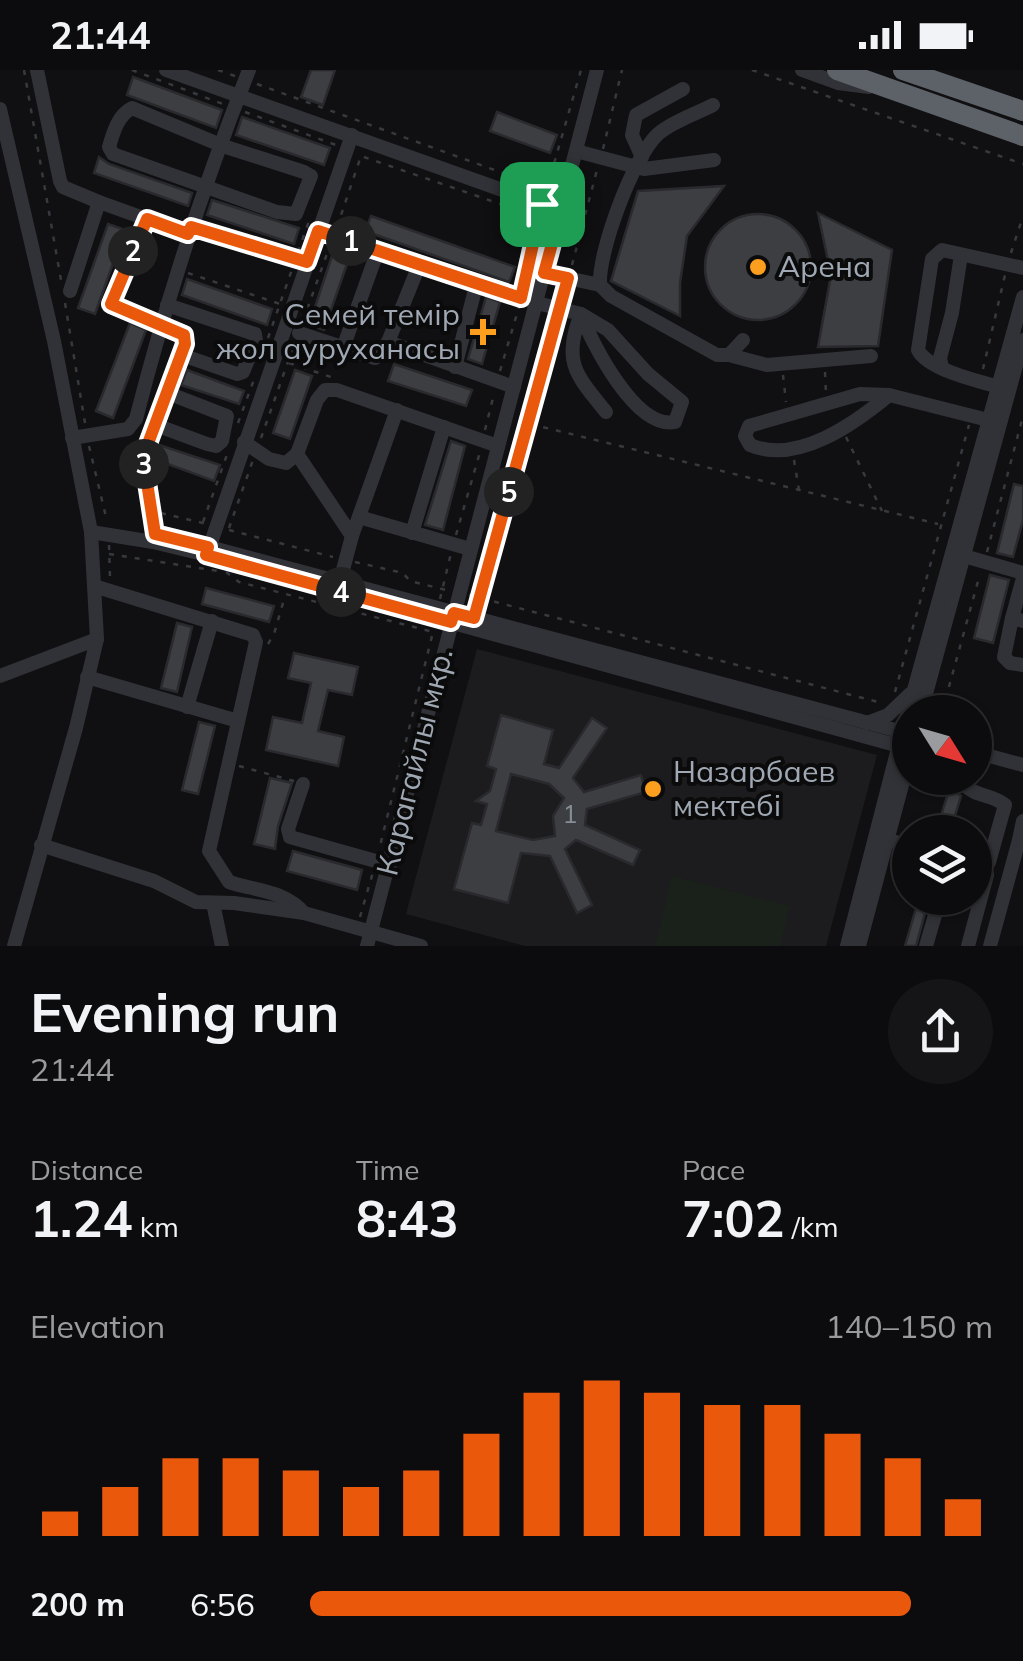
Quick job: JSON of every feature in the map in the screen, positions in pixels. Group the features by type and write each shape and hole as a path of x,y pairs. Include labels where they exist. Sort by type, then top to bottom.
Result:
{"highway":[{"path":"837,70 1023,136"},
{"path":"905,70 1023,111"}],"street":[{"path":"37,70 64,187 147,219 190,230"},
{"path":"166,70 237,102 352,135 561,211"},
{"name":"Карагайлы мкр.","path":"366,937 470,549 490,443 506,418 596,70"},
{"path":"802,70 838,84 886,88"},
{"path":"128,429 136,419 190,230 247,75"},
{"path":"639,162 632,135 636,115 683,89"},
{"path":"600,285 612,225 639,162 662,131 714,105"},
{"path":"132,108 223,146 311,176 296,214 276,212 112,154 109,147 124,112 132,108"},
{"path":"0,109 54,341 90,528 97,639 14,946"},
{"path":"207,551 208,525 250,446 285,306 318,231 352,135"},
{"path":"576,150 601,158 639,162 714,160"},
{"path":"70,292 99,202"},
{"path":"147,219 111,304 184,335 185,344 143,457 155,534"},
{"path":"318,231 536,303 581,314 608,330 648,374 682,402 675,422 662,422 646,412 614,379 581,314"},
{"path":"343,348 378,250"},
{"path":"1003,388 924,360 918,350 932,259 942,250 1016,266"},
{"path":"942,368 940,358 952,313 960,255"},
{"path":"298,333 372,358 381,353 420,264"},
{"path":"544,273 600,285 610,296 717,355 767,365 872,356"},
{"path":"456,367 476,282"},
{"path":"913,695 994,422 1023,297"},
{"path":"167,305 255,334 256,341 242,372 237,374 179,354"},
{"path":"581,314 570,350 574,367 606,412"},
{"path":"729,355 743,340"},
{"path":"388,342 514,387"},
{"path":"1003,388 1022,345"},
{"path":"250,446 269,459 286,463 297,454 317,400 325,390 338,390 490,443"},
{"path":"72,438 128,429 216,446 222,442 227,416 165,392"},
{"path":"889,396 847,427 801,446 760,449 750,446 745,436 749,426 764,419 793,415 860,394 889,396 994,422"},
{"path":"340,581 358,517 397,410"},
{"path":"927,695 964,556 994,422"},
{"path":"412,532 444,427"},
{"path":"297,454 352,536"},
{"path":"358,517 470,549"},
{"path":"90,528 340,581 452,617 474,618 866,723 892,737"},
{"path":"90,528 155,534 892,740"},
{"path":"964,556 1023,576 1018,620 1004,657 1023,666"},
{"path":"94,586 251,632 256,638 210,854 232,885 283,896 304,913"},
{"path":"188,708 212,621"},
{"path":"0,676 97,639"},
{"path":"87,678 238,721"},
{"path":"866,723 888,714 914,690"},
{"path":"992,757 1023,765"},
{"path":"303,784 288,829 290,837 383,864"},
{"path":"847,946 892,792"},
{"path":"860,946 896,795"},
{"path":"981,795 1005,805 992,851"},
{"path":"990,946 1023,821"},
{"path":"888,840 892,841"},
{"path":"41,845 154,880 196,902 304,913 391,946"},
{"path":"214,903 222,946"},
{"path":"926,946 935,915"},
{"path":"968,946 976,915"},
{"path":"366,937 422,946"}],"path":[{"path":"132,70 237,102 336,145"},
{"path":"218,70 247,75 543,204"},
{"path":"442,589 453,544 490,443 497,381 581,70"},
{"path":"568,278 622,70"},
{"path":"752,70 1023,164"},
{"path":"543,204 361,156 288,362 250,446 229,530 403,574 410,581 891,705 971,416"},
{"path":"268,337 285,306 302,260 313,210"},
{"path":"981,381 1016,266 1023,216"},
{"path":"190,230 302,260"},
{"path":"178,270 285,306"},
{"path":"474,618 560,309"},
{"path":"288,362 334,378"},
{"path":"150,510 208,525 257,369"},
{"path":"506,418 939,525"},
{"path":"110,534 110,591"},
{"path":"110,554 227,573 238,582 434,632 366,937"},
{"path":"266,647 286,594"},
{"path":"228,763 303,784"}],"shaded area":[{"name":"Назарбаев мектебі","path":"477,649 877,755 826,946 525,946 406,914"},
{"path":"672,876 790,906 780,946 655,946"}],"building":[{"path":"311,70 335,70 323,105 301,97"},
{"path":"133,77 222,110 216,128 127,95"},
{"path":"497,112 557,135 550,153 490,131"},
{"path":"242,117 330,148 324,165 236,135"},
{"path":"99,157 192,193 188,206 94,173"},
{"path":"724,186 687,236 680,316 611,281 638,191"},
{"path":"212,200 299,228 294,244 207,215"},
{"path":"818,213 892,250 878,346 818,347 831,275"},
{"name":"Арена","path":"758,214 778,218 795,230 807,247 811,267 807,287 795,304 778,316 758,320 738,316 721,304 709,287 705,267 709,247 721,230 738,218"},
{"path":"371,216 515,267 509,282 365,231"},
{"path":"108,224 125,230 95,314 78,308"},
{"path":"332,256 348,261 324,330 309,325"},
{"path":"187,279 272,309 267,325 182,295"},
{"name":"Семей темір жол ауруханасы","path":"486,297 500,302 482,364 468,359"},
{"path":"130,323 146,330 113,418 96,411"},
{"path":"394,364 472,390 466,406 388,381"},
{"path":"187,370 244,391 239,404 181,385"},
{"path":"295,370 312,376 290,439 273,433"},
{"path":"451,441 465,446 443,530 425,525"},
{"path":"159,445 220,465 214,481 154,459"},
{"path":"1014,484 1023,486 1023,520 1013,557 997,553"},
{"path":"990,575 1009,580 993,643 974,638"},
{"path":"206,588 274,606 269,622 202,604"},
{"path":"177,623 192,627 177,692 161,688"},
{"path":"294,653 358,667 352,695 328,690 318,731 344,737 338,766 266,750 273,717 302,723 311,683 288,678"},
{"path":"501,715 553,730 544,764 559,768 592,718 607,728 573,778 584,792 641,775 646,792 587,809 585,825 640,850 633,865 576,840 565,849 592,905 577,913 550,856 521,853 508,903 454,889 472,823 481,825 487,804 476,801 490,791 496,769 487,766","holes":["511,774 549,784 564,798 553,816 555,836 533,840 496,831"]},
{"path":"199,722 215,726 198,794 182,790"},
{"path":"270,778 292,783 275,849 254,844"},
{"path":"948,795 961,796 955,815 941,815"},
{"path":"293,851 362,870 357,890 287,871"},
{"path":"914,915 924,915 916,946 905,946"}],"place":[{"name":"Арена","path":"758,267"},
{"name":"Семей темір жол ауруханасы","path":"483,332"},
{"name":"Назарбаев мектебі","path":"653,789"}],"route":[{"path":"542,204 561,211 544,273 568,278 474,618 454,613 451,622 259,571 206,555 208,547 155,534 143,457 185,344 184,335 111,304 147,219 188,234 191,227 307,262 318,231 521,298 542,204"}]}
